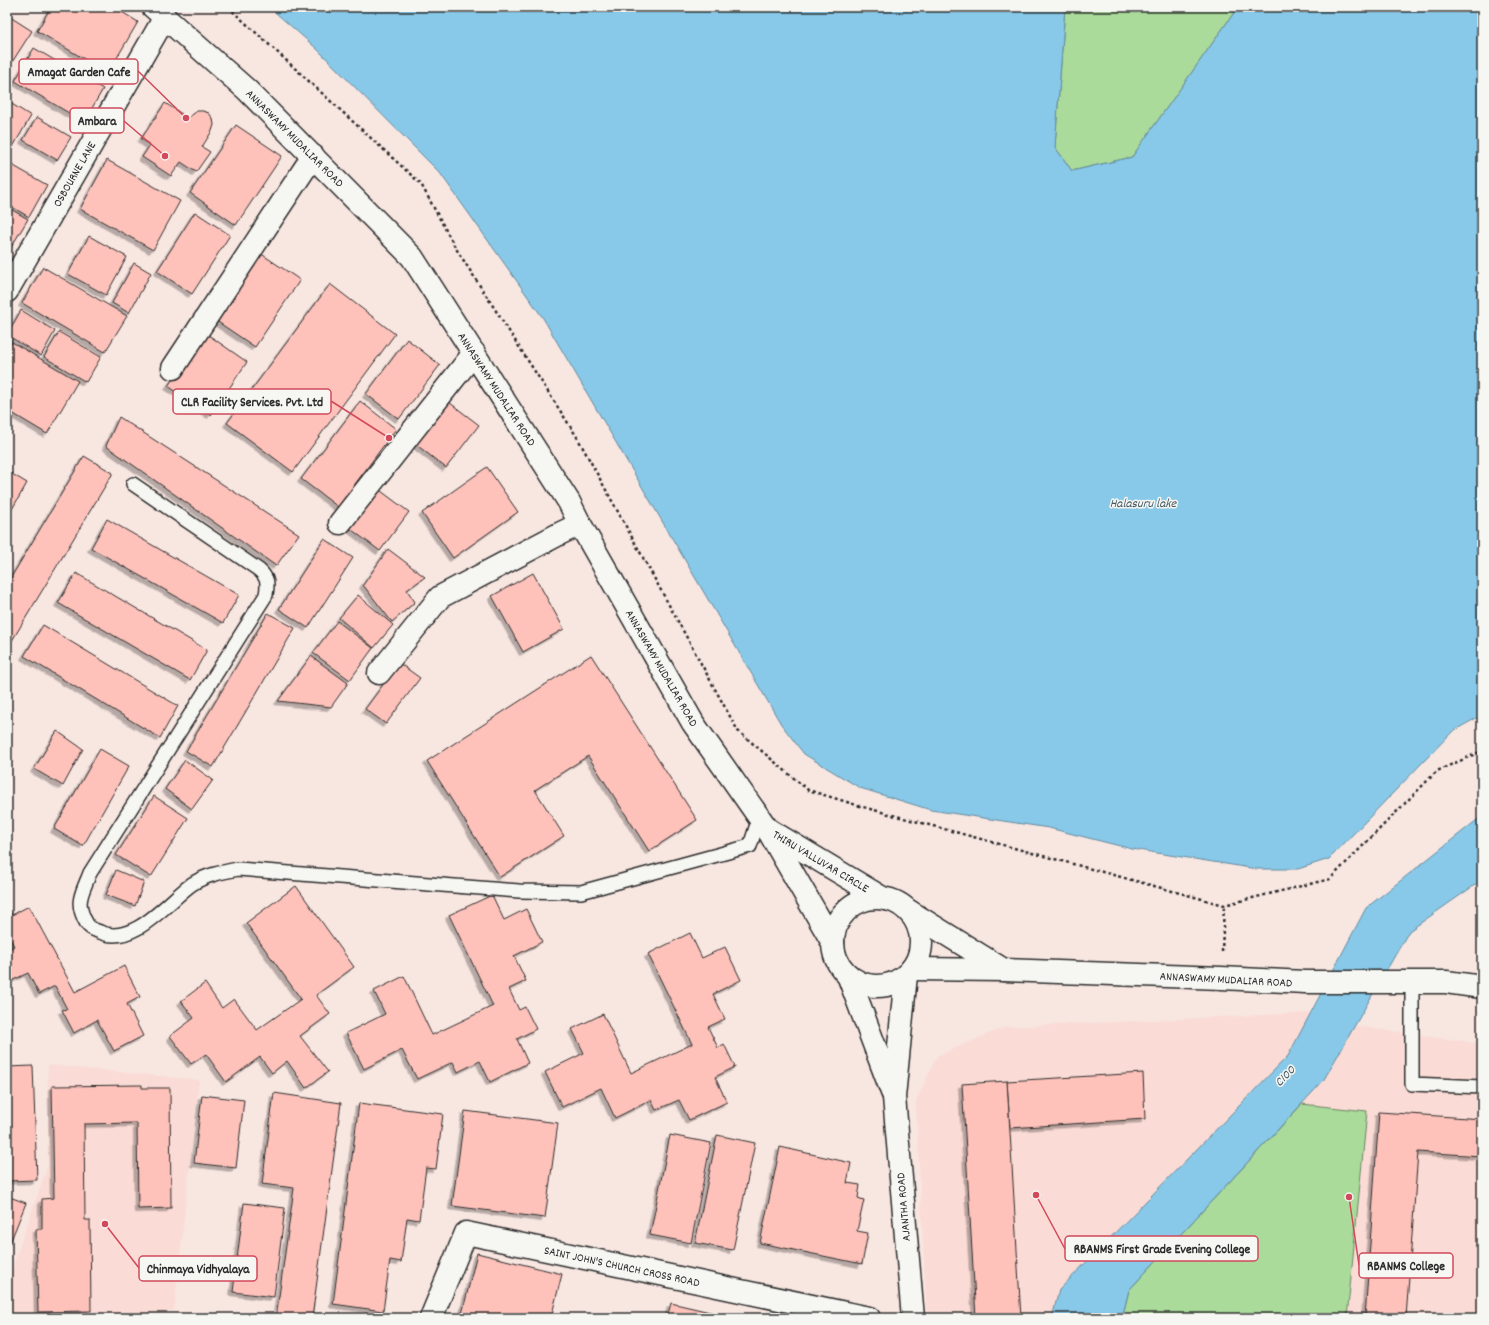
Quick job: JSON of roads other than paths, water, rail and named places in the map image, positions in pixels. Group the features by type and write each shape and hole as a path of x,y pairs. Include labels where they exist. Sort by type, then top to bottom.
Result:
{"street":[{"name":"ANNASWAMY MUDALIAR ROAD","path":"159,12 247,90 412,257 569,502 580,524 693,722 763,824"},
{"name":"OSBOURNE LANE","path":"7,291 159,12"},
{"path":"174,368 313,156"},
{"path":"340,523 474,353"},
{"path":"379,673 440,597 560,532 580,524"},
{"name":"THIRU VALLUVAR CIRCLE","path":"763,824 884,898 905,908 1005,970"},
{"name":"THIRU VALLUVAR CIRCLE","path":"763,824 833,943 837,961 848,975 894,1097"},
{"name":"THIRU VALLUVAR CIRCLE","path":"833,943 835,930 840,919 848,909 859,902 871,898 884,898"},
{"name":"THIRU VALLUVAR CIRCLE","path":"848,975 859,982 870,986 883,986 896,982 909,972 918,957 921,944 919,930 914,918 905,908"},
{"name":"ANNASWAMY MUDALIAR ROAD","path":"1005,970 1305,982 1446,982 1482,987"},
{"name":"THIRU VALLUVAR CIRCLE","path":"909,972 1005,970"},
{"name":"THIRU VALLUVAR CIRCLE","path":"894,1097 909,972"},
{"name":"ANNASWAMY MUDALIAR ROAD","path":"1446,982 1482,974"},
{"name":"AJANTHA ROAD","path":"894,1097 913,1318"},
{"name":"SAINT JOHN'S CHURCH CROSS ROAD","path":"431,1318 466,1232 869,1318"}],"lane":[{"path":"133,484 260,570 266,576 268,583 266,595 90,873 80,901 82,916 89,928 105,934 124,934 147,923 192,884 211,875 238,869 519,891 581,892 750,846 763,824"},
{"path":"1407,982 1412,1084 1482,1087"}],"water":[{"name":"Halasuru lake","path":"269,7 1065,7 1055,147 1072,171 1132,157 1238,7 1482,7 1482,715 1453,731 1329,859 1298,869 1257,869 1132,849 1049,828 931,810 860,788 804,754 781,724 543,318 440,173 316,48"},
{"name":"C100","path":"1482,816 1482,880 1409,931 1323,1081 1129,1290 1122,1318 1052,1318 1059,1290 1288,1056 1366,908"}],"place":[{"name":"Amagat Garden Cafe","path":"186,118"},
{"name":"Ambara","path":"165,156"},
{"name":"CLR Facility Services. Pvt. Ltd","path":"389,438"},
{"name":"RBANMS First Grade Evening College","path":"1036,1195"},
{"name":"RBANMS College","path":"1349,1197"},
{"name":"Chinmaya Vidhyalaya","path":"105,1224"}]}
